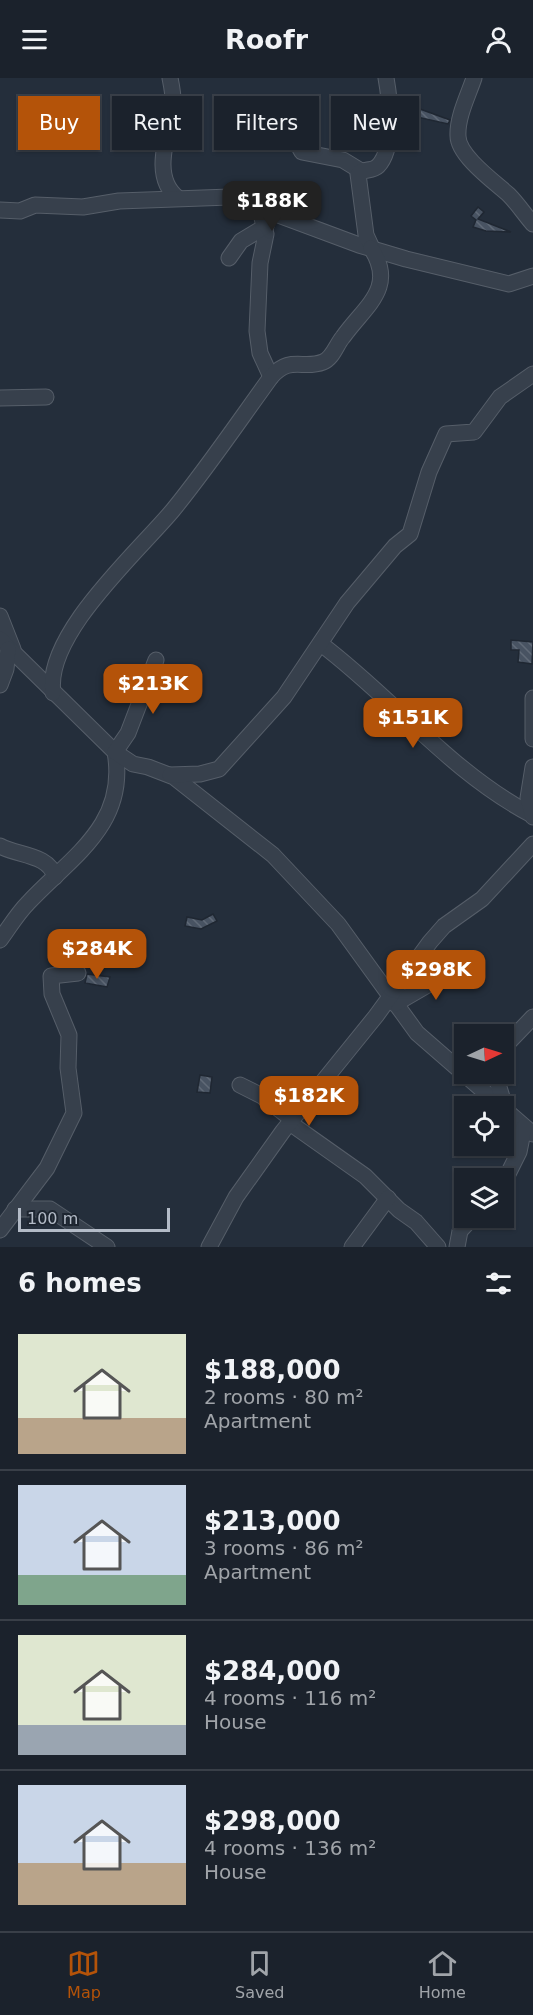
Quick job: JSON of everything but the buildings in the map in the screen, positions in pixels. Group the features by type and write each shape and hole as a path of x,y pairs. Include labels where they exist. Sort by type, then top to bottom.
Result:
{"street":[{"path":"170,78 173,97 164,143 164,171 168,187 178,198"},
{"path":"53,693 52,671 56,657 93,601 126,559 173,510 271,377 289,364 318,363 333,354 378,290 382,268 366,235 358,174 376,167 388,148 387,78"},
{"path":"474,78 461,118 458,142 467,155 493,183 509,195 533,224"},
{"path":"301,150 343,160 361,171"},
{"path":"0,210 20,211 35,206 90,207 119,201 230,197 260,210 372,248 509,284 533,276"},
{"path":"260,210 266,226 260,263 257,331 260,353 271,377"},
{"path":"229,258 242,241 266,226"},
{"path":"168,775 200,774 219,769 284,697 347,603 395,546 410,534 429,472 446,434 474,432 500,397 533,374"},
{"path":"0,398 46,397"},
{"path":"0,616 8,647 6,669 0,685"},
{"path":"321,644 359,674 458,766 532,816"},
{"path":"8,647 114,752 134,764 148,766 168,775 216,808 273,855 325,909 417,1033 492,1096"},
{"path":"0,940 26,905 102,828 116,786 114,752 128,733 156,660"},
{"path":"533,698 533,739"},
{"path":"532,816 533,767"},
{"path":"208,1247 236,1197 291,1122 392,999 444,926 477,903 533,844"},
{"path":"0,846 45,862 54,871 55,877"},
{"path":"392,999 457,968"},
{"path":"0,1230 47,1168 74,1113 68,1068 69,1035 52,994 50,981 56,975 78,973"},
{"path":"514,1037 533,1017"},
{"path":"240,1085 262,1096 291,1122 365,1176 416,1222 438,1247"},
{"path":"511,1168 528,1131 514,1116"},
{"path":"352,1247 388,1198"},
{"path":"15,1209 50,1209 107,1247"},
{"path":"457,1247 460,1232 463,1228"}]}
